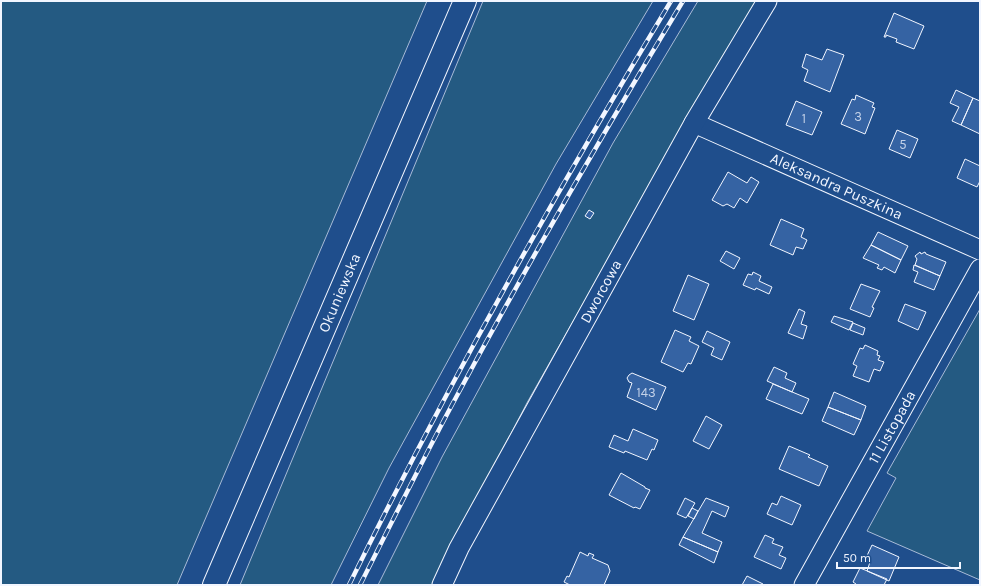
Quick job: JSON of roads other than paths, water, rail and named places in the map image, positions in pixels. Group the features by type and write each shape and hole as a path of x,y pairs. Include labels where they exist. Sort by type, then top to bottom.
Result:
{"main road":[{"name":"Okuniewska","path":"214,585 465,1"}],"street":[{"name":"Dworcowa","path":"442,585 459,548 694,123 767,1"},
{"name":"Aleksandra Puszkina","path":"694,123 980,250"},
{"name":"11 Listopada","path":"804,585 980,269"}],"railway":[{"path":"349,585 424,437 544,217 671,1"},
{"path":"360,585 441,426 508,301 594,150 683,1"}]}
